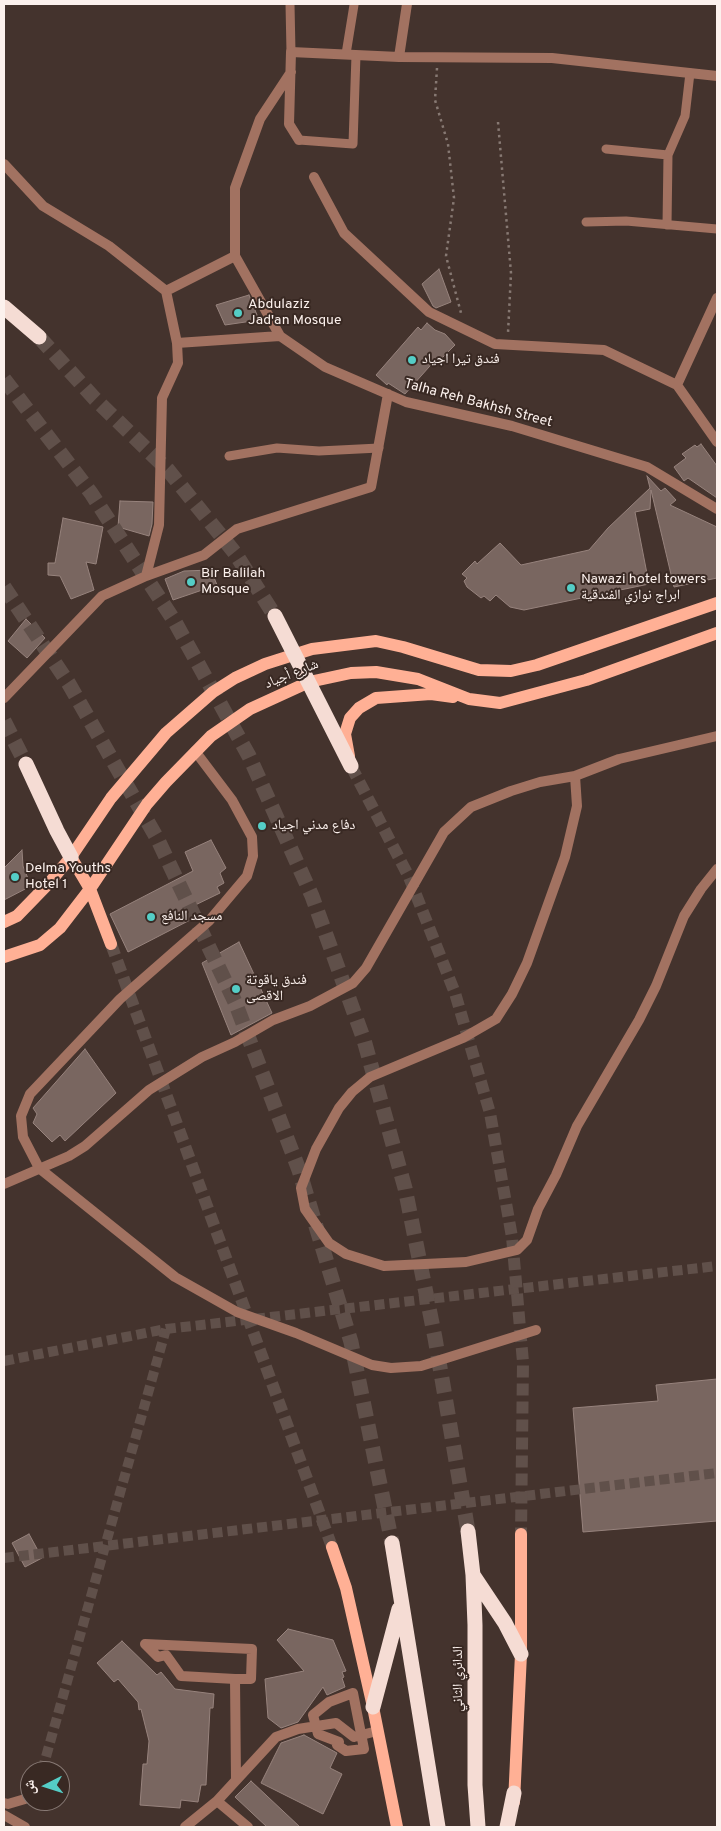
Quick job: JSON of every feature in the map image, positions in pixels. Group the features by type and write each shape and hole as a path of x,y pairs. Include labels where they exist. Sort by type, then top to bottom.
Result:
{"highway":[{"path":"4,307 39,337"},
{"path":"275,616 293,655 309,682 351,766"},
{"path":"26,764 71,857"},
{"name":"الدائري الثاني","path":"468,1531 476,1625 475,1785 478,1827"},
{"path":"392,1543 438,1827"},
{"path":"473,1575 505,1624 521,1654"},
{"path":"374,1707 401,1600"},
{"path":"507,1827 514,1794"}],"main road":[{"name":"شارع أجياد","path":"4,922 17,916 28,906 71,857 132,772 166,733 213,692 235,678 265,664 338,644 376,641 403,647 479,670 511,671 537,665 717,603"},
{"name":"شارع أجياد","path":"4,956 40,945 60,928 90,890 147,804 195,751 226,723 250,709 309,682 351,673 376,672 418,679 469,699 500,703 586,680 717,633"},
{"path":"351,766 345,734 350,718 359,708 376,698 431,694 469,699"},
{"path":"71,857 90,890 111,944"},
{"path":"513,1827 521,1654 521,1534"},
{"path":"332,1547 346,1588 374,1707 377,1731 397,1827"}],"street":[{"path":"399,56 407,4"},
{"path":"299,140 290,124 291,52 438,57 552,58 717,76"},
{"name":"Talha Reh Bakhsh Street","path":"291,72 260,119 235,188 235,256 280,336 325,367 406,402 512,426 648,467 717,510"},
{"path":"4,164 43,206 110,246 166,291 178,363 162,398 159,525 146,576"},
{"path":"314,177 344,233 429,312 495,344 604,350 677,385 717,442"},
{"path":"166,291 235,256"},
{"path":"677,385 717,298"},
{"path":"176,343 280,336"},
{"path":"4,698 102,596 146,576 204,555 237,529 370,486 379,448 388,394"},
{"path":"4,1184 69,1156 85,1146 149,1090 202,1057 235,1042 273,1020 310,1006 353,983 366,968 444,832 471,807 540,782 576,776 619,759 717,736"},
{"path":"195,751 232,800 252,837 253,856 246,876 209,921 120,999 30,1094 21,1116 23,1136 39,1168 175,1277 237,1312 296,1333 372,1365 391,1368 421,1366 536,1330"},
{"path":"576,776 577,806 565,857 527,963 512,994 496,1019 463,1038 370,1077 352,1092 339,1108 316,1148 301,1188 305,1209 328,1243 346,1254 384,1266 466,1262 517,1250 527,1240 538,1209 556,1175 577,1126 639,1020 656,986 684,916 701,889 717,869"},
{"path":"144,1644 252,1649 251,1679 234,1678 181,1676 166,1655 158,1657 144,1644"},
{"path":"234,1678 236,1779"},
{"path":"353,1693 362,1735 364,1749 346,1750 337,1745 339,1742 318,1734 313,1715 329,1702 353,1693"},
{"path":"185,1827 217,1801 276,1737 298,1729 336,1723 354,1737 377,1731"},
{"path":"4,1803 8,1804 20,1800"},
{"path":"217,1801 248,1827"},
{"path":"4,1815 25,1827"}],"lane":[{"path":"290,4 291,52"},
{"path":"299,140 353,144 351,54 354,6"},
{"path":"668,225 668,155 685,116 690,73"},
{"path":"606,150 668,155"},
{"path":"586,222 626,221 717,229"},
{"path":"229,456 277,448 319,451 379,448"}],"path":[{"path":"438,57 435,100 448,144 454,198 446,256 465,329"},
{"path":"498,122 511,273 508,344"}],"building":[{"path":"439,269 451,302 436,308 433,306 422,284"},
{"name":"Abdulaziz Jad'an Mosque","path":"249,295 259,320 225,325 216,305"},
{"name":"فندق تيرا اجياد","path":"427,323 435,330 445,334 455,345 439,361 437,358 405,394 388,383 387,385 376,375 418,327 421,330"},
{"path":"701,444 717,466 717,498 688,478 684,481 674,467 686,458 682,454 695,445 697,447"},
{"path":"647,476 661,491 665,488 676,500 670,505 717,527 717,578 674,587 651,490 650,509 635,512 649,584 524,610 510,607 496,595 490,601 484,596 481,598 467,587 464,581 467,578 462,574 475,561 477,564 500,543 521,565 589,550 608,528 650,488"},
{"path":"120,501 153,502 152,524 149,536 118,527"},
{"path":"63,518 103,527 96,564 86,562 94,590 71,599 60,576 48,575 48,563 55,563"},
{"name":"Bir Balilah Mosque","path":"211,570 217,585 173,600 165,579 184,571"},
{"path":"26,619 45,638 27,658 8,641"},
{"name":"مسجد النافع","path":"211,840 226,868 220,873 224,883 217,887 220,893 187,909 192,919 128,952 110,914 193,871 185,852"},
{"name":"Delma Youths Hotel 1","path":"22,850 23,866 31,886 4,900 4,868"},
{"name":"فندق ياقوتة الاقصى","path":"239,942 272,1013 231,1035 202,963"},
{"path":"85,1049 116,1093 65,1141 60,1135 52,1142 33,1123 37,1114 33,1108"},
{"path":"717,1379 717,1521 583,1532 573,1408 658,1401 656,1385"},
{"path":"29,1534 42,1558 25,1567 12,1543"},
{"path":"288,1629 333,1640 346,1671 342,1672 345,1687 327,1695 323,1687 298,1722 281,1728 268,1718 265,1679 304,1671 277,1640"},
{"path":"122,1641 157,1675 161,1672 175,1689 214,1694 213,1708 210,1708 206,1785 201,1785 198,1802 181,1800 180,1808 140,1805 143,1764 147,1764 149,1741 141,1709 139,1710 138,1702 118,1679 114,1682 97,1663"},
{"path":"304,1735 337,1753 330,1768 342,1774 323,1814 261,1783 281,1743"},
{"path":"251,1781 300,1827 267,1827 235,1797"}],"tunnel":[{"path":"39,337 95,399 168,470 235,553 275,616"},
{"path":"4,379 91,493 175,622 249,756 312,896 364,1040 405,1188 435,1338 468,1531"},
{"path":"4,587 69,684 158,840 235,1002 299,1170 351,1342 392,1543"},
{"path":"4,721 26,764"},
{"path":"351,766 409,877 455,993 490,1113 512,1237 523,1362 521,1534"},
{"path":"111,944 332,1547"},
{"path":"4,1361 166,1329 717,1266"},
{"path":"45,1761 166,1329"},
{"path":"4,1558 717,1473"}],"place":[{"name":"Abdulaziz Jad'an Mosque","path":"238,313"},
{"name":"فندق تيرا اجياد","path":"412,360"},
{"name":"Bir Balilah Mosque","path":"191,582"},
{"name":"Nawazi hotel towers ابراج نوازي الفندقية","path":"571,588"},
{"name":"دفاع مدني اجياد","path":"262,826"},
{"name":"Delma Youths Hotel 1","path":"15,877"},
{"name":"مسجد النافع","path":"151,917"},
{"name":"فندق ياقوتة الاقصى","path":"236,989"}]}
